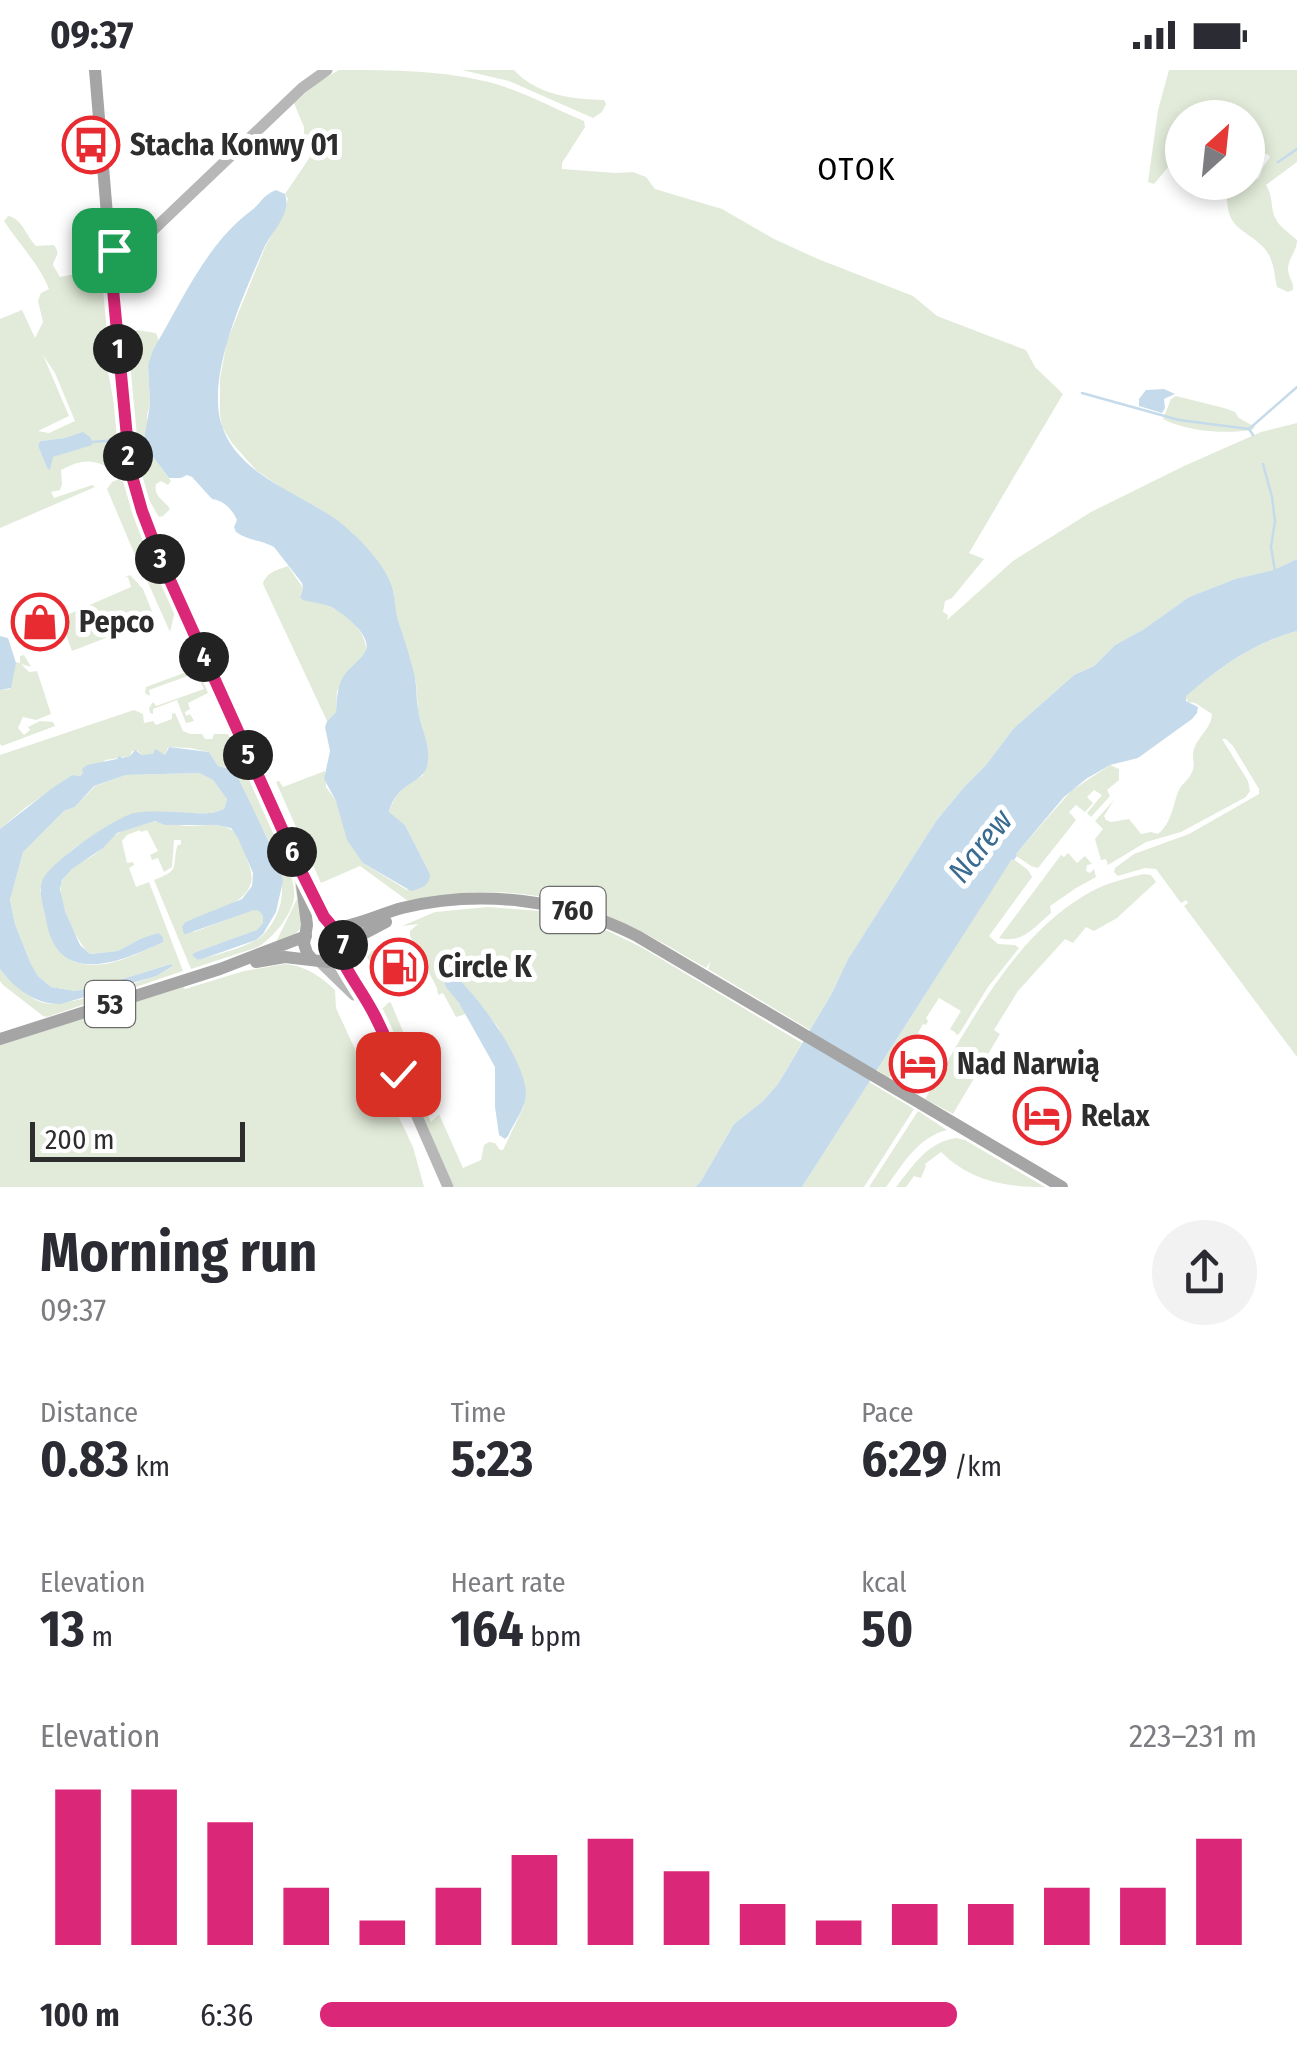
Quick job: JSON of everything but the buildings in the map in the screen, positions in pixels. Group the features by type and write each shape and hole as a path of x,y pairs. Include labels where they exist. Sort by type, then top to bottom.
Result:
{"main road":[{"path":"98,72 128,451 142,511 301,871 342,938 341,950"},
{"path":"301,871 305,949 316,960"},
{"name":"760","path":"333,926 352,925 398,909 476,899 507,899 575,910 624,929 708,976 1062,1187"},
{"name":"760","path":"341,950 370,929 423,906"},
{"name":"53","path":"0,1039 220,970 306,934 317,925 333,926"},
{"name":"53","path":"220,970 280,958 328,962 341,950"}],"street":[{"path":"114,259 128,254 291,99 328,70"},
{"path":"341,950 352,980 390,1047 398,1073"},
{"path":"316,960 357,998 398,1073 448,1187"}],"green space":[{"path":"339,70 438,73 477,79 518,92 584,121 585,127 562,169 633,172 646,177 655,189 722,209 774,239 913,296 937,316 1026,350 1035,367 1063,394 969,553 984,559 952,598 945,601 943,612 948,615 947,620 1013,561 1091,512 1261,432 1297,423 1297,559 1275,570 1235,579 1189,597 1115,645 1094,666 1074,675 1013,729 936,821 848,959 810,1030 708,969 711,961 706,968 627,925 573,904 516,893 484,892 408,901 360,866 321,883 276,782 283,787 325,771 326,787 363,863 407,890 430,874 405,825 389,813 398,795 423,775 427,746 416,682 395,610 393,589 320,509 256,470 232,443 222,427 220,379 227,341 266,245 281,219 288,199 285,194 310,157 294,103"},
{"path":"462,70 514,70 544,90 567,97 604,100 606,104 593,118 509,81"},
{"path":"1169,70 1297,70 1297,162 1266,185 1277,221 1297,240 1288,268 1293,290 1277,287 1267,252 1234,223 1228,208 1227,200 1265,200 1265,164 1270,157 1265,154 1265,100 1165,100 1165,171 1154,184 1148,182 1158,110"},
{"path":"8,216 17,220 36,246 54,245 57,253 53,265 60,277 85,272 103,275 110,347 107,367 121,464 113,469 87,462 61,470 60,490 51,492 54,498 95,487 0,528 0,319 22,310 35,338 43,322 38,301 41,293 49,289 4,221","holes":["43,355 75,421 49,433 38,431 69,416","66,438 65,453 53,457 47,468 38,446 40,441"]},
{"path":"137,330 156,333 159,341 148,365 149,452 171,481 168,485 161,481 156,484 158,495 170,509 159,517 142,488 131,431 126,349"},
{"path":"1176,396 1235,412 1255,427 1219,432 1163,419"},
{"path":"119,479 151,550 149,559 139,564 107,489"},
{"path":"152,566 160,571 175,611 170,632 141,572"},
{"path":"288,566 303,588 300,596 345,616 358,628 365,643 366,651 337,691 336,712 327,721 263,584 270,574"},
{"path":"130,575 143,589 155,619 72,651 62,617 131,587 128,577 123,578"},
{"path":"1297,631 1297,1057 1184,906 1186,900 1181,903 1156,869 1118,876 1114,872 1134,854 1189,834 1259,794 1233,746 1222,739 1248,781 1250,791 1246,797 1181,832 1146,842 1108,865 1106,859 1101,860 1095,839 1103,829 1095,821 1114,800 1104,816 1106,820 1129,819 1141,834 1158,834 1169,820 1179,789 1192,772 1194,749 1212,714 1188,702 1185,696 1251,649"},
{"path":"24,655 31,667 21,664 29,672 37,671 51,714 36,720 23,717 18,728 24,735 30,730 28,727 40,721 53,722 55,726 2,746 0,690 10,689 10,661 20,663 20,656"},
{"path":"192,670 199,672 208,693 188,703 186,716 190,714 194,721 186,723 177,700 150,713 153,702 156,706 204,689 196,673 149,690 150,696 145,693 146,687"},
{"path":"134,710 143,714 144,723 153,721 156,725 172,719 175,713 183,731 202,734 205,739 228,734 288,865 293,884 292,905 281,926 258,947 191,969 154,880 171,871 181,840 174,840 172,867 164,872 158,858 152,860 150,855 158,851 147,830 127,835 122,841 127,863 134,865 129,868 136,887 149,882 183,971 43,1016 3,985 0,969 32,998 54,1004 109,992 173,966 75,991 51,987 30,962 10,900 23,851 95,786 126,775 199,773 213,780 227,798 224,809 212,813 132,814 74,848 47,874 40,891 70,960 105,964 163,942 140,939 118,951 90,954 73,930 61,896 63,879 70,870 115,835 151,822 223,826 236,834 245,852 252,878 242,897 185,922 194,932 254,909 263,916 263,923 258,930 196,952 198,960 263,935 280,905 280,874 270,844 231,766 218,766 209,752 168,747 165,755 132,751 130,756 106,760 79,776 72,775 0,829 0,755"},
{"path":"1110,765 1119,769 1119,780 1107,790 1110,796 1091,817 1087,813 1102,795 1094,790 1087,797 1093,803 1085,812 1076,805 1069,812 1076,820 1038,868 1015,855 1071,791"},
{"path":"1068,853 1077,863 1085,856 1092,864 1087,865 1086,871 1094,869 1096,877 1050,906 1051,913 1028,933 1015,939 999,938 1061,855"},
{"path":"1012,858 1032,877 989,936 998,944 1019,948 988,987 959,1034 950,1029 961,1011 939,998 906,1054 896,1048 893,1052 903,1059 889,1078 877,1070"},
{"path":"293,872 300,895 302,927 278,942 297,899"},
{"path":"1143,874 1151,875 1156,882 1117,918 1094,931 1086,927 1073,943 1065,939 1018,991 994,1030 1000,1034 953,1114 925,1099 993,987 1035,936 1085,895"},
{"path":"488,907 540,911 608,931 802,1043 778,1084 734,1124 695,1187 454,1187 405,1077 411,1080 431,1122 439,1114 463,1168 481,1160 484,1145 489,1142 503,1150 526,1095 498,1027 447,969 443,978 466,1014 456,1017 443,993 438,995 410,936 418,924 402,926 435,912"},
{"path":"403,938 402,944 382,952 375,963 382,981 390,985 387,990 367,957"},
{"path":"285,964 312,972 335,990 336,1008 371,1084 386,1090 413,1147 424,1187 0,1187 0,1045 183,987"},
{"path":"389,1002 407,1041 400,1047 407,1065 403,1071 380,1011"},
{"path":"869,1082 914,1109 864,1187 802,1187"},
{"path":"918,1111 947,1130 919,1145 886,1187 869,1187"},
{"path":"956,1138 1045,1187 1016,1186 976,1176 941,1152 925,1164 921,1178 914,1176 906,1187 896,1187 929,1150"}],"water":[{"path":"276,190 285,194 286,208 264,248 230,334 219,381 221,423 241,457 256,471 342,524 372,554 390,581 415,678 428,754 426,769 398,794 389,812 405,825 430,874 427,884 411,891 363,863 347,840 336,801 324,779 330,751 325,727 336,712 342,678 366,650 365,638 333,608 303,600 302,583 274,547 236,532 237,520 230,509 212,499 192,477 169,478 144,439 150,405 148,365 153,350 221,239"},
{"path":"1164,389 1175,394 1164,399 1162,413 1139,406 1146,390"},
{"path":"83,432 91,438 92,445 53,457 50,470 47,468 38,446 40,441"},
{"name":"Narew","path":"1297,559 1297,631 1266,642 1224,666 1186,696 1186,701 1198,707 1192,719 1138,758 1110,765 1064,797 1012,859 802,1187 695,1187 734,1124 778,1084 848,959 936,821 1013,729 1074,675 1094,666 1115,645 1189,597"},
{"path":"0,636 8,638 16,663 11,688 0,690"},
{"path":"169,747 209,752 218,766 231,766 236,773 278,861 283,881 276,912 256,940 198,960 192,955 196,952 257,930 263,923 263,916 254,910 186,934 182,927 185,922 242,899 252,886 253,873 231,828 165,825 155,821 117,833 72,869 60,889 80,945 90,954 118,951 158,933 163,942 110,962 77,962 63,955 52,941 41,895 42,881 57,863 98,832 134,813 212,813 224,809 227,799 213,780 199,773 126,775 94,786 23,852 10,900 15,924 38,976 51,987 75,991 173,966 156,976 61,1004 43,1002 27,994 0,969 0,829 72,775 80,776 87,765 130,756 135,750 142,755 153,754 155,749 165,755"},
{"path":"447,969 471,992 496,1026 523,1079 524,1104 505,1139 499,1135 495,1107 495,1067 446,987 443,972"}],"waterway":[{"path":"1278,162 1297,149"},
{"path":"1253,435 1249,429 1297,387"},
{"path":"1082,393 1179,420 1249,429"},
{"path":"134,438 144,439"},
{"path":"92,442 117,440"},
{"path":"1263,464 1275,521 1271,547 1275,571"}],"place":[{"name":"Stacha Konwy 01","path":"91,145"},
{"name":"Pepco","path":"40,622"},
{"name":"Circle K","path":"399,967"},
{"name":"Nad Narwią","path":"918,1064"},
{"name":"Relax","path":"1042,1116"}],"district":[{"name":"OTOK","path":"857,169"}],"route":[{"path":"114,250 120,257 118,267 111,268 125,430 130,469 142,511 301,871 324,917 342,938 339,954 375,1016 398,1074"}]}
